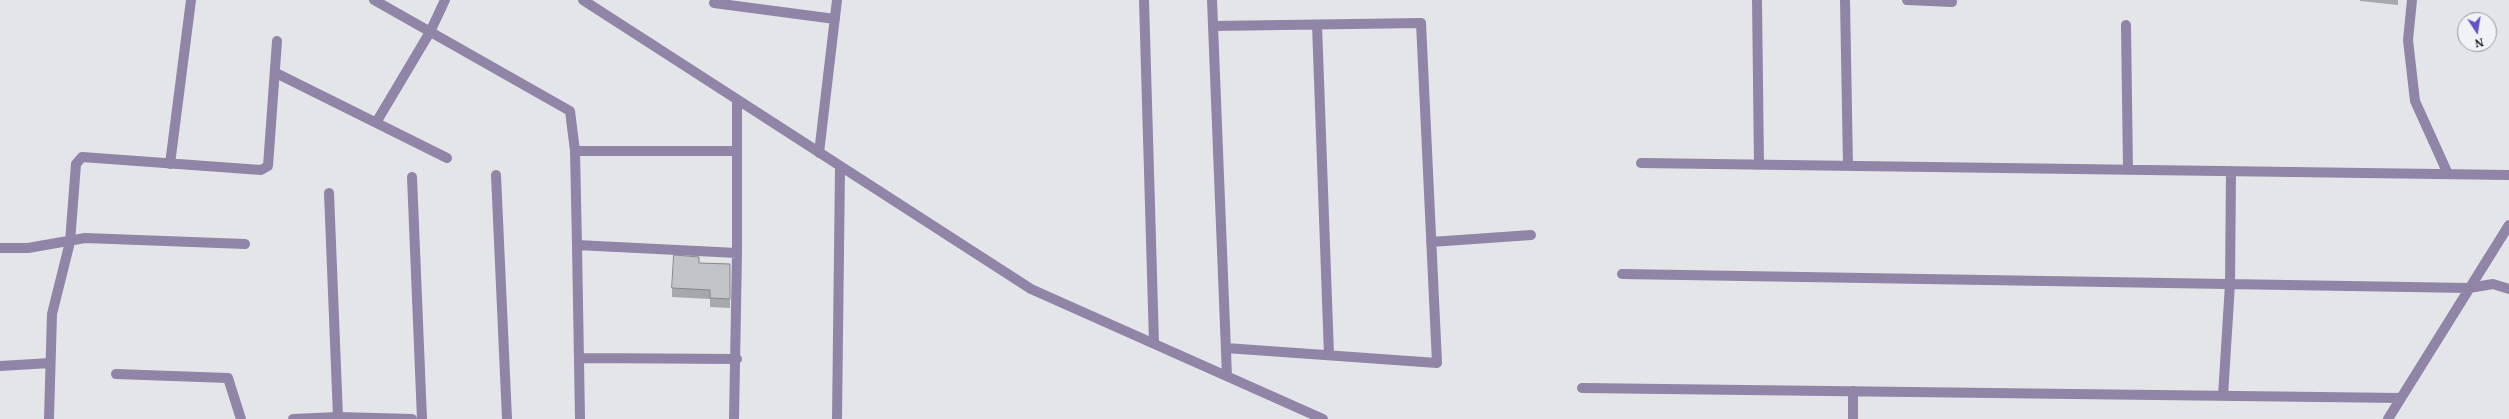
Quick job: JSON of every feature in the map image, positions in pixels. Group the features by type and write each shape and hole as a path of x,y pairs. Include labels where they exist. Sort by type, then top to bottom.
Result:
{"street":[{"path":"170,164 191,0"},
{"path":"374,0 570,111 575,151 580,419"},
{"path":"377,122 430,32 445,0"},
{"path":"583,0 1031,289 1323,419"},
{"path":"819,153 837,0"},
{"path":"1144,0 1154,343"},
{"path":"1212,0 1227,376"},
{"path":"1757,0 1759,165"},
{"path":"1845,0 1848,166"},
{"path":"1907,0 1952,2"},
{"path":"2412,0 2408,40 2415,101 2448,174"},
{"path":"714,3 835,19"},
{"path":"1213,26 1421,24 1437,362 1226,348"},
{"path":"1317,25 1329,355"},
{"path":"2126,25 2128,170"},
{"path":"48,418 52,314 70,242 76,164 82,157 261,170 268,166 276,73 277,41"},
{"path":"276,73 448,158"},
{"path":"734,419 737,359 737,100"},
{"path":"575,151 736,151"},
{"path":"1642,163 2509,175"},
{"path":"837,419 840,167"},
{"path":"2222,396 2230,284 2231,171"},
{"path":"496,175 508,419"},
{"path":"412,178 422,419"},
{"path":"329,193 338,417"},
{"path":"2388,419 2509,225"},
{"path":"1432,242 1531,235"},
{"path":"0,248 28,248 70,242 85,238 245,244"},
{"path":"577,245 737,253"},
{"path":"1622,274 2469,288 2493,284 2509,289"},
{"path":"579,358 737,359"},
{"path":"0,366 50,363"},
{"path":"116,374 228,378 241,419"},
{"path":"1582,388 2401,398"},
{"path":"1853,391 1853,419"},
{"path":"293,419 338,417 412,419"}],"building":[{"path":"674,255 699,257 699,263 730,264 730,299 710,298 710,290 672,288"}]}
